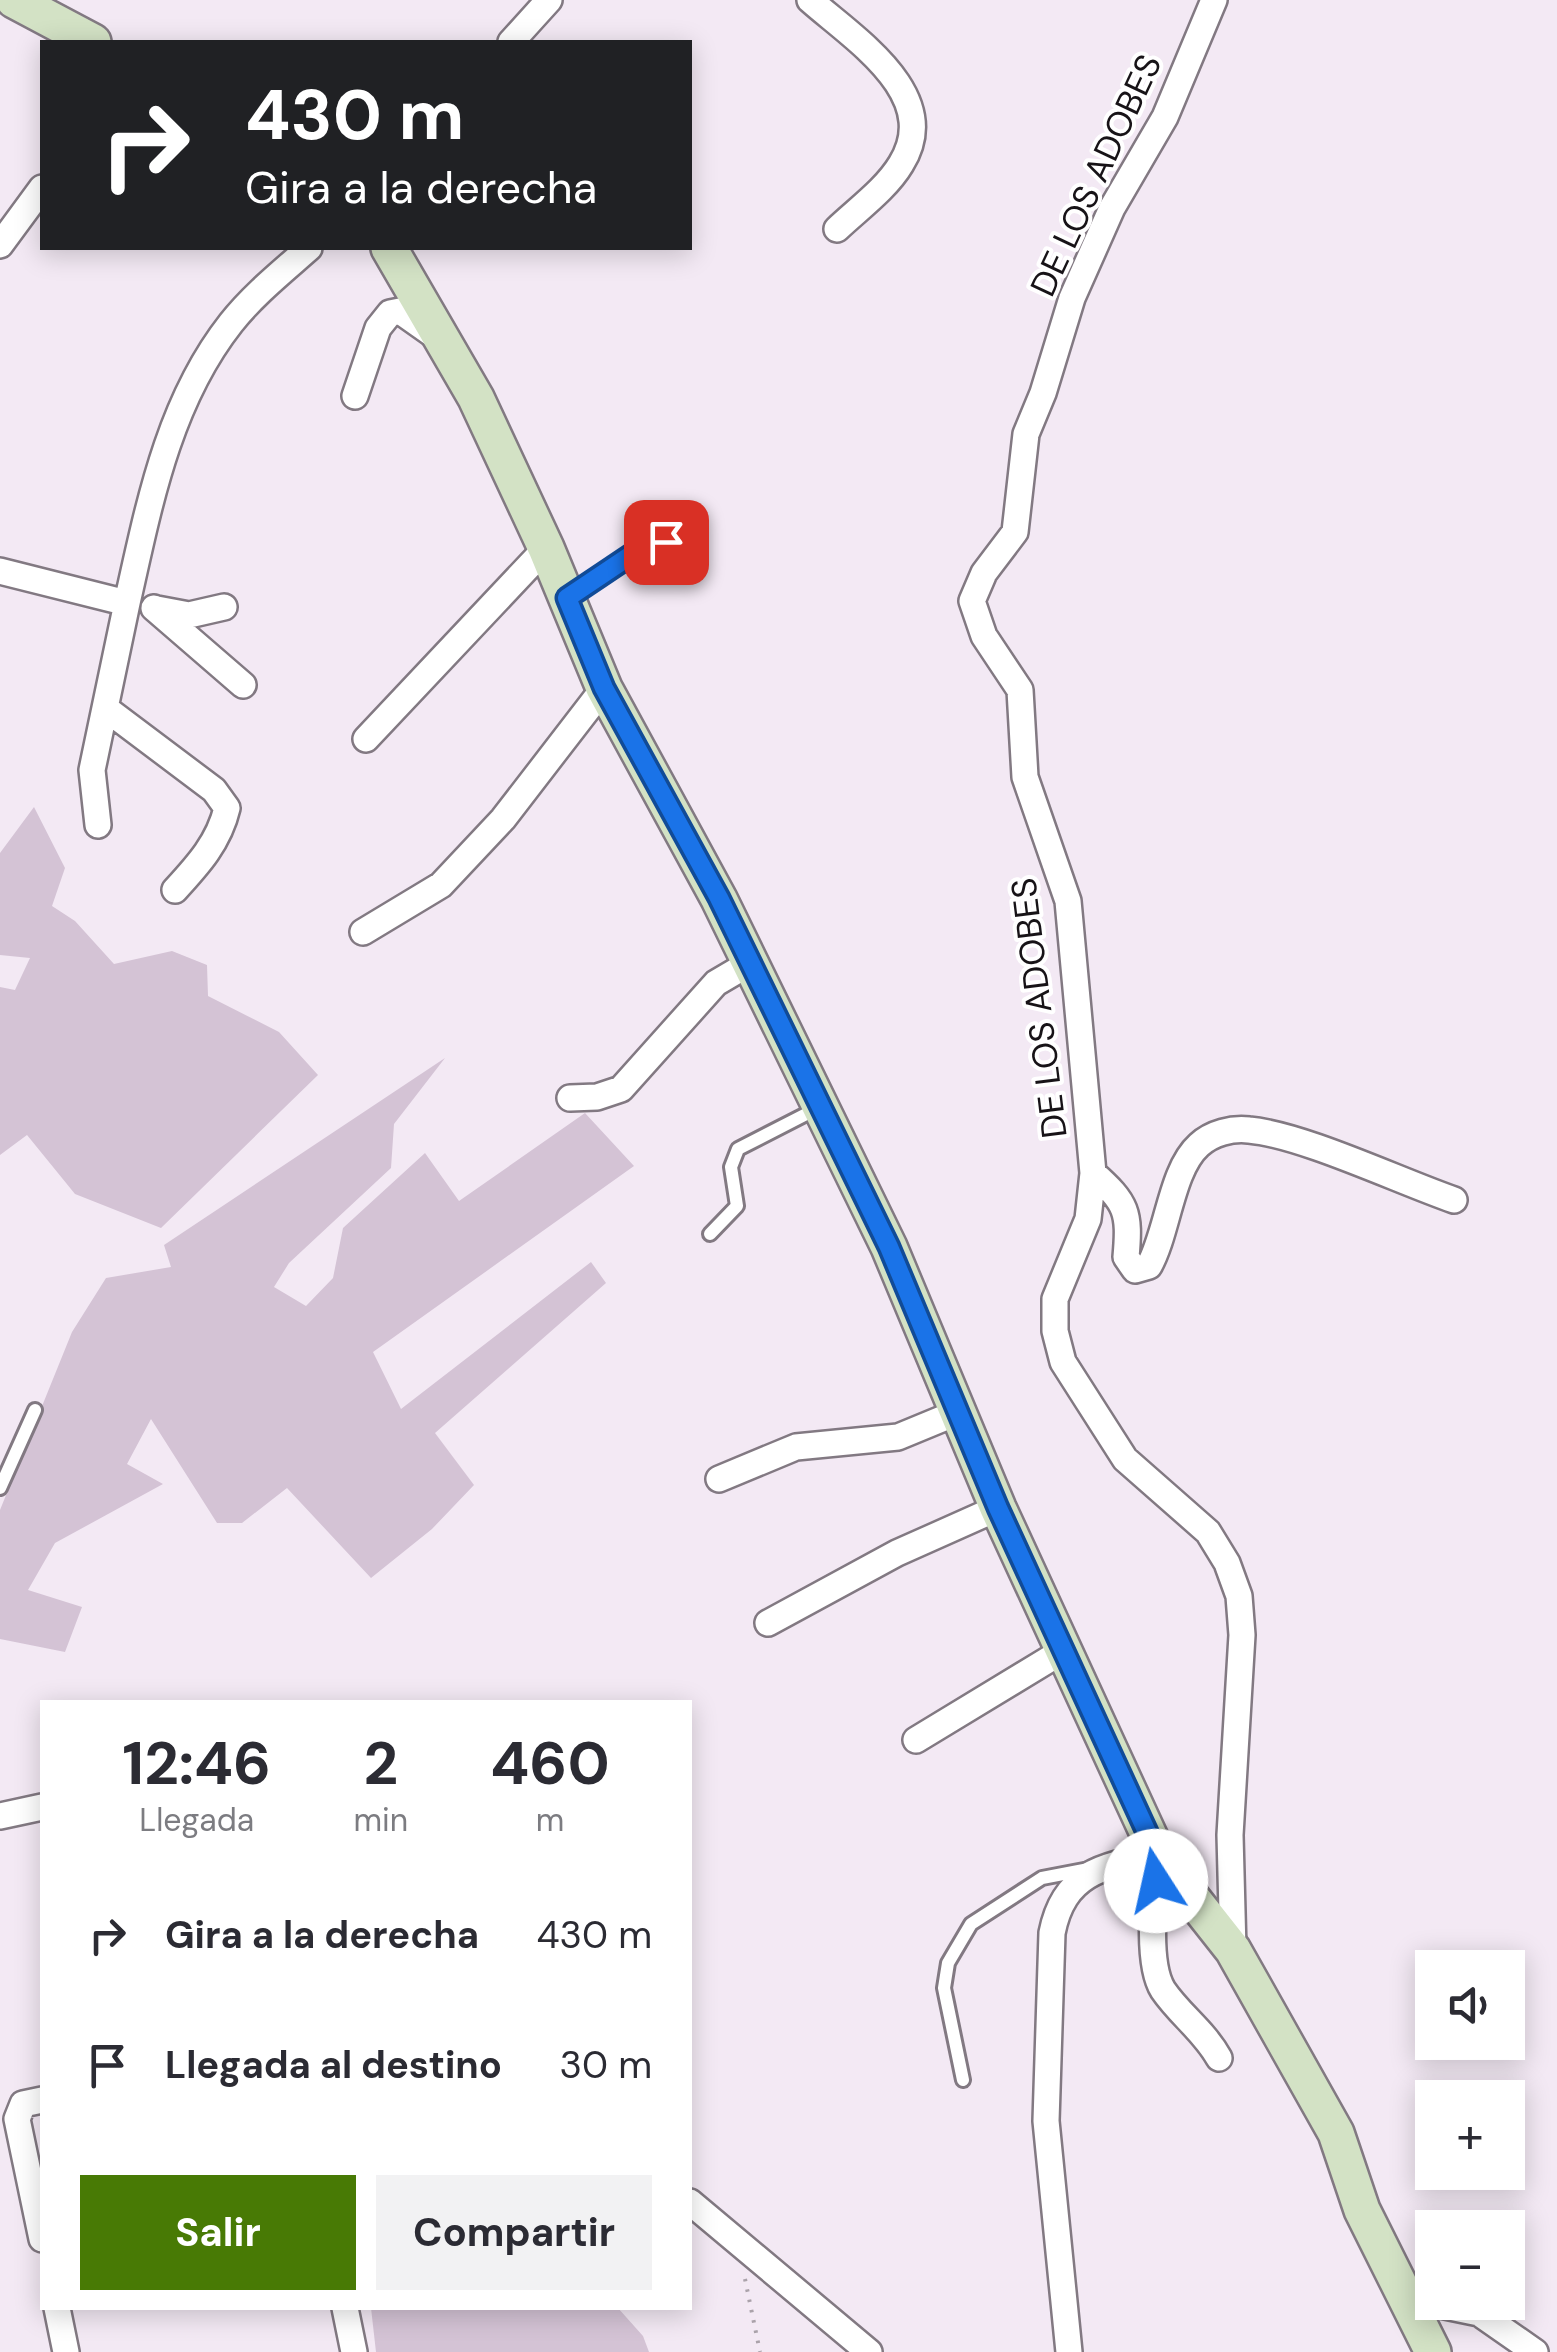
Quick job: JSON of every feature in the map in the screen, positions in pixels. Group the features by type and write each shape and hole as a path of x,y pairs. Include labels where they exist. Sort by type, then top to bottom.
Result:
{"street":[{"path":"14,0 89,40"},
{"path":"513,40 549,0"},
{"path":"810,0 892,73 906,95 913,140 901,165 837,230"},
{"name":"DE LOS ADOBES","path":"1214,0 1165,117 1112,208 1072,298 1026,434 1015,532 984,573 972,601 984,636 1020,690 1025,777 1068,901 1093,1173 1088,1219 1055,1299 1055,1331 1063,1362 1126,1459 1208,1532 1227,1562 1239,1596 1242,1635 1230,1835 1233,1950"},
{"path":"0,244 40,191"},
{"path":"98,825 92,770 159,465 190,388 232,322 307,250"},
{"path":"389,250 476,398 546,548 604,688 750,962 821,1108 961,1411 998,1508 1158,1856 1233,1950 1336,2132 1362,2210 1433,2352"},
{"path":"354,396 378,328 390,313 400,311 445,345"},
{"path":"366,739 546,548"},
{"path":"0,571 129,594 154,608 243,685"},
{"path":"154,608 189,615 224,607"},
{"path":"363,932 441,886 503,819 604,688"},
{"path":"105,708 214,790 226,808 222,826 203,860 174,890"},
{"path":"570,1098 597,1097 621,1090 716,983 750,962"},
{"path":"1093,1173 1119,1196 1129,1219 1126,1258 1136,1270 1149,1266 1157,1252 1176,1188 1197,1146 1224,1131 1250,1130 1296,1143 1454,1200"},
{"path":"719,1478 796,1448 898,1437 961,1411"},
{"path":"768,1623 897,1554 998,1508"},
{"path":"916,1740 1066,1649"},
{"path":"0,1816 40,1807"},
{"path":"1069,2352 1046,2121 1052,1933 1058,1905 1073,1885 1111,1864 1158,1856"},
{"path":"1158,1856 1154,1950 1161,1986 1208,2038 1219,2058"},
{"path":"40,2100 24,2104 17,2119 40,2229"},
{"path":"692,2204 869,2352"},
{"path":"1406,2298 1480,2313 1535,2352"},
{"path":"57,2310 66,2352"},
{"path":"344,2310 354,2352"}],"lane":[{"path":"567,598 649,543 686,548"},
{"path":"710,1234 737,1206 731,1167 738,1149 821,1108"},
{"path":"0,1488 35,1410"},
{"path":"963,2080 944,1988 948,1963 971,1924 1042,1878 1111,1864"}],"path":[{"path":"737,2240 760,2352"}],"shaded area":[{"path":"34,807 65,868 52,906 75,921 114,964 172,951 207,965 208,996 279,1032 318,1075 161,1228 75,1194 27,1135 0,1155 0,987 15,990 30,958 0,955 0,853"},
{"path":"445,1058 394,1124 391,1168 289,1263 274,1287 306,1306 333,1278 343,1228 425,1153 459,1201 585,1113 634,1166 373,1352 401,1409 591,1262 606,1283 435,1433 474,1485 432,1529 371,1578 287,1488 242,1523 217,1523 151,1419 127,1464 163,1484 55,1543 28,1590 82,1607 65,1652 0,1639 0,1510 72,1332 106,1278 171,1267 164,1245"},
{"path":"371,2310 620,2310 643,2336 649,2352 376,2352"}],"route":[{"path":"666,542 649,543 567,598 604,688 719,898 889,1247 961,1411 998,1508 1158,1856 1156,1881"}]}
